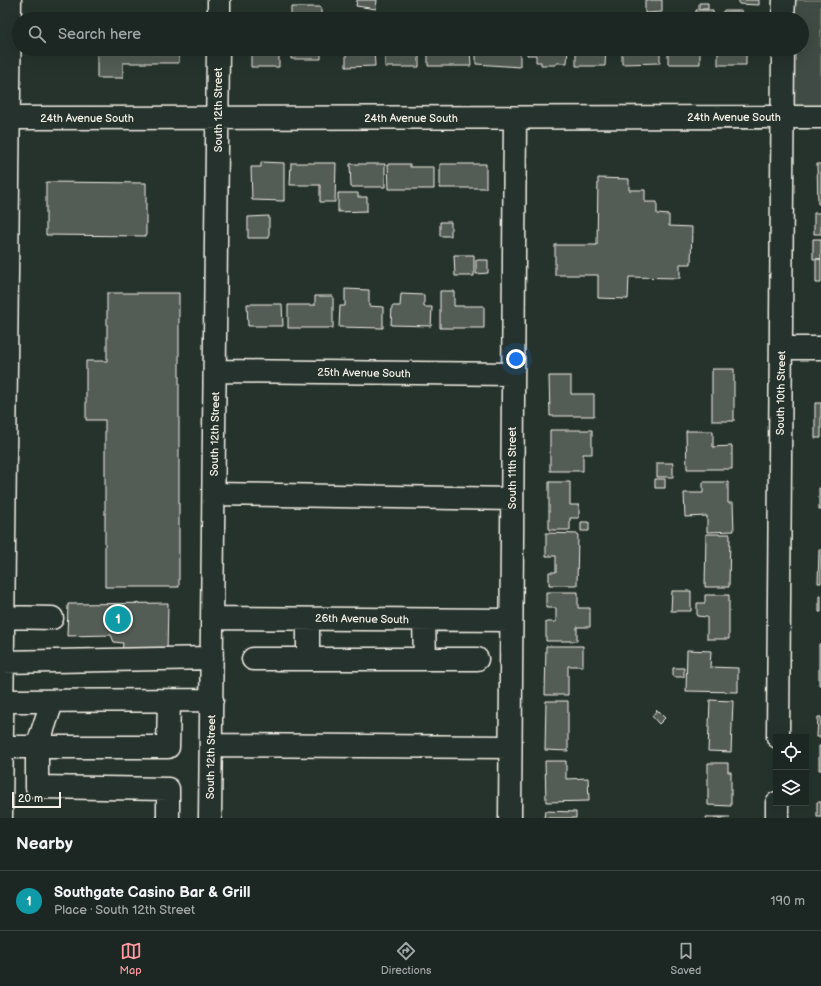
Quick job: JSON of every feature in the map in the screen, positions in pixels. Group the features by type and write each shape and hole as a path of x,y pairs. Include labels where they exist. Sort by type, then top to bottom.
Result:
{"street":[{"path":"1,818 4,118 10,0"},
{"path":"219,0 219,12"},
{"path":"783,12 784,0"},
{"name":"South 12th Street","path":"210,818 216,371 218,56"},
{"name":"South 10th Street","path":"778,734 783,56"},
{"name":"24th Avenue South","path":"4,118 821,117"},
{"name":"South 11th Street","path":"510,818 515,118"},
{"path":"782,348 821,348"},
{"name":"25th Avenue South","path":"216,371 513,374"},
{"path":"214,494 512,499"},
{"path":"1,617 52,618"},
{"name":"26th Avenue South","path":"213,618 511,620"},
{"path":"308,619 308,658"},
{"path":"424,620 425,659"},
{"path":"2,662 212,658"},
{"path":"253,659 477,659"},
{"path":"1,747 168,747 169,700"},
{"path":"2,701 52,702 212,700"},
{"path":"52,702 37,747 37,788 168,789 168,818"},
{"path":"211,745 510,747"},
{"path":"777,806 777,818"}],"shaded area":[{"path":"783,0 821,0 821,117 782,117 782,56 809,56 809,12 783,12"}],"building":[{"path":"357,0 377,0 376,9 356,6"},
{"path":"645,0 662,0 662,12 645,12"},
{"path":"739,0 759,0 759,5 739,4"},
{"path":"699,3 708,3 708,9 699,9"},
{"path":"291,7 321,7 321,12 291,12"},
{"path":"696,10 713,10 713,12 696,12"},
{"path":"723,11 742,11 742,12"},
{"path":"97,56 179,56 179,63 123,63 123,78 97,78"},
{"path":"251,56 279,56 279,67 251,67"},
{"path":"291,56 321,56 321,59 291,59"},
{"path":"346,56 374,56 375,66 346,67"},
{"path":"385,56 419,56 419,67 385,67"},
{"path":"428,56 470,56 471,66 428,66"},
{"path":"476,56 520,56 520,67 476,64"},
{"path":"536,56 568,56 567,63 541,65 541,62 536,62"},
{"path":"576,56 606,56 605,66 576,66"},
{"path":"622,56 660,56 660,63 622,64"},
{"path":"668,56 700,56 700,64 668,64"},
{"path":"718,56 746,56 746,65 718,65"},
{"path":"261,162 284,163 284,201 252,200 251,167 261,167"},
{"path":"291,163 336,163 335,202 320,202 320,185 290,185"},
{"path":"350,164 385,164 385,187 351,187"},
{"path":"388,164 410,164 410,167 434,167 434,189 389,189"},
{"path":"440,164 486,164 486,188 440,188"},
{"path":"817,164 821,164 821,204 818,204"},
{"path":"598,178 629,179 629,190 645,190 645,202 657,202 657,214 669,215 669,226 692,227 691,264 680,264 680,278 629,277 628,299 598,298 598,275 555,275 555,245 597,245"},
{"path":"46,182 146,183 146,236 46,235"},
{"path":"338,193 358,193 358,197 367,197 367,211 338,212"},
{"path":"814,213 821,213 821,234 814,234"},
{"path":"269,216 269,238 248,238 248,217"},
{"path":"440,222 451,222 451,236 440,236"},
{"path":"813,239 821,239 821,259 813,259"},
{"path":"454,255 474,255 474,276 455,276"},
{"path":"816,259 821,259 821,283 816,283"},
{"path":"476,260 488,260 488,273 476,274"},
{"path":"345,289 369,290 369,306 383,307 383,328 339,327 340,306 345,306"},
{"path":"440,291 454,291 454,306 484,306 484,328 440,328"},
{"path":"107,293 179,293 179,587 105,587 105,420 86,420 86,361 107,361"},
{"path":"401,294 424,295 424,307 432,307 431,326 391,325 392,306 400,306"},
{"path":"315,296 333,296 333,328 288,328 288,305 315,305"},
{"path":"247,304 282,304 283,326 248,326"},
{"path":"712,369 734,369 734,421 712,421"},
{"path":"549,376 571,376 571,394 594,394 594,416 550,416"},
{"path":"815,403 821,403 821,438 815,438"},
{"path":"550,430 592,430 592,454 583,454 583,471 550,471"},
{"path":"686,431 713,431 713,447 732,446 732,469 687,469"},
{"path":"657,463 673,463 673,477 657,477"},
{"path":"655,479 665,479 665,488 655,488"},
{"path":"549,482 570,482 570,505 579,505 579,518 570,518 570,530 549,530"},
{"path":"703,482 728,482 728,503 733,503 734,531 707,532 707,516 685,517 684,493 703,493"},
{"path":"819,488 821,488 821,510 819,510"},
{"path":"581,522 589,522 589,531 581,531"},
{"path":"546,533 578,534 577,585 549,585 549,572 556,572 556,556 546,556"},
{"path":"706,534 730,534 729,587 705,587"},
{"path":"819,550 821,550 821,583 818,583"},
{"path":"672,591 691,591 691,611 671,611"},
{"path":"546,592 578,592 578,608 590,608 590,627 577,627 577,641 546,641 546,622 556,622 556,608 546,608"},
{"path":"705,595 729,595 729,639 707,639 707,617 697,616 697,603 705,603"},
{"path":"819,596 821,596 821,612 819,612"},
{"path":"168,603 167,654 122,655 123,643 114,642 111,635 67,636 68,604"},
{"path":"819,644 821,644 821,685 819,685"},
{"path":"546,646 583,646 583,666 568,666 568,695 545,695"},
{"path":"687,650 711,651 710,667 738,668 738,692 686,691"},
{"path":"673,668 684,668 684,677 673,677"},
{"path":"710,700 733,701 731,752 708,751"},
{"path":"546,701 568,701 568,751 545,750"},
{"path":"657,710 665,718 659,724 652,716"},
{"path":"818,717 821,717 821,737 817,737"},
{"path":"819,746 821,746 821,770 819,770"},
{"path":"545,761 566,761 566,779 588,778 589,801 546,802"},
{"path":"708,763 728,763 728,772 731,772 731,806 708,805"},
{"path":"817,802 821,802 821,817 817,817"},
{"path":"545,811 576,812 576,818 544,818"},
{"path":"730,817 730,818 706,818"}],"place":[{"name":"Southgate Casino Bar & Grill","path":"118,619"}]}
